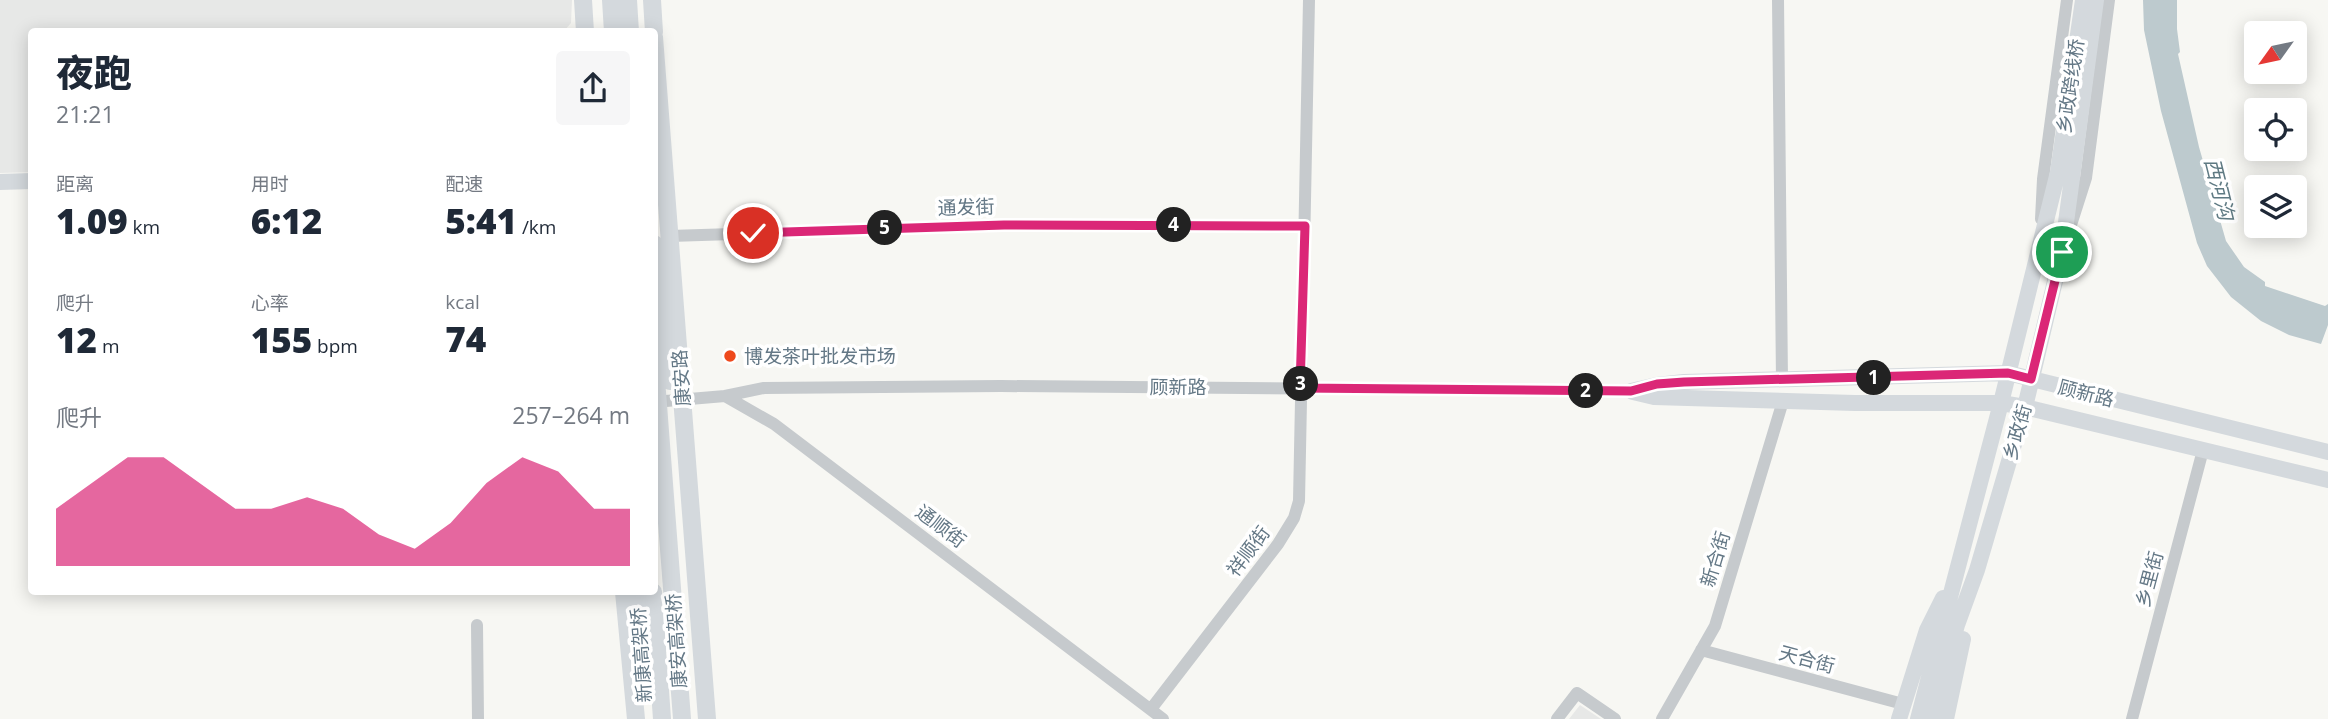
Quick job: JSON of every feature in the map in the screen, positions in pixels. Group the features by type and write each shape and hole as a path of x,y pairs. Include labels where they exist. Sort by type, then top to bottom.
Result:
{"highway":[{"path":"583,0 585,28"},
{"path":"611,0 613,28"},
{"path":"628,0 630,28"},
{"path":"652,0 654,28"},
{"name":"康安路","path":"658,126 662,240 683,400 707,719"},
{"path":"662,240 659,302 673,401 697,719"},
{"name":"康安高架桥","path":"658,405 682,719"},
{"path":"624,595 636,719"},
{"name":"新康高架桥","path":"636,595 646,719"},
{"name":"康安高架桥","path":"653,595 662,719"}],"main road":[{"name":"乡政跨线桥","path":"2065,175 2082,0"},
{"path":"2065,175 2095,0"},
{"name":"乡政街","path":"1950,622 1961,561 2008,373 2040,249 2065,175"},
{"name":"乡政街","path":"1946,718 1977,570 2025,407 2062,252 2065,175"},
{"path":"0,182 28,181"},
{"name":"顾新路","path":"1631,391 1657,384 1684,382 2008,373 2328,452"},
{"name":"顾新路","path":"1631,391 1654,397 2001,403 2328,480"},
{"name":"乡政街","path":"1901,712 1927,630 1961,561"},
{"name":"乡政街","path":"1950,622 1977,570"},
{"path":"1946,718 1950,622"},
{"path":"1918,719 1950,622"}],"street":[{"name":"祥顺街","path":"1151,709 1278,544 1294,518 1299,501 1309,0"},
{"path":"1778,0 1782,381"},
{"name":"乡政街","path":"2040,249 2043,178 2067,0"},
{"name":"乡政街","path":"2062,252 2086,178 2109,0"},
{"name":"通发街","path":"662,240 1004,225 1305,226"},
{"name":"顾新路","path":"724,396 764,388 1001,386 1631,391"},
{"path":"658,402 724,396"},
{"name":"通顺街","path":"724,396 774,425 1163,719"},
{"name":"新合街","path":"1662,719 1715,626 1783,401"},
{"name":"乡里街","path":"2132,719 2203,450"},
{"path":"477,625 478,719"},
{"name":"天合街","path":"1701,650 1901,712"},
{"path":"1557,719 1577,693 1615,719"}],"shaded area":[{"path":"0,0 572,0 571,23 567,28 28,28 28,172 0,173"},
{"path":"2143,0 2177,0 2178,54 2199,147 2226,241 2244,267 2265,282 2265,286 2325,306 2328,304 2328,325 2321,344 2289,335 2261,321 2231,297 2207,266 2197,243 2161,111 2144,30"},
{"path":"1580,705 1601,719 1569,719"}],"place":[{"name":"博发茶叶批发市场","path":"730,356"}],"route":[{"path":"753,233 1004,225 1305,226 1300,388 1631,391 1657,384 1684,382 2008,373 2031,379 2062,252"}],"water label":[{"name":"西河沟","path":"2219,189"}]}
